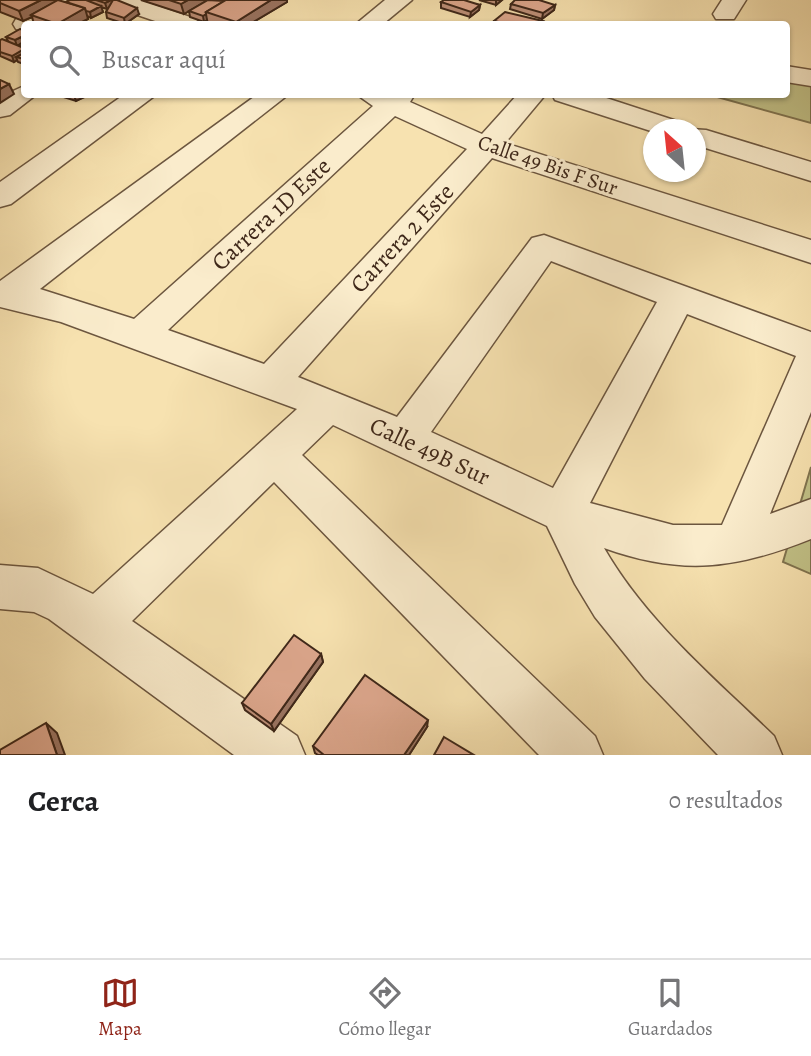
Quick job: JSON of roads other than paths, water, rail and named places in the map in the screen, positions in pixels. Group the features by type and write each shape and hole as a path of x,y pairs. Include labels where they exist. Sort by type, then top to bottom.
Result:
{"street":[{"path":"30,21 71,0"},
{"path":"116,0 147,19"},
{"path":"372,21 400,0"},
{"path":"0,109 21,95"},
{"path":"0,197 138,98"},
{"path":"4,295 271,98"},
{"name":"Calle 49 Bis F Sur","path":"387,98 487,146 811,252"},
{"name":"Carrera 1D Este","path":"140,335 387,98"},
{"name":"Carrera 2 Este","path":"271,382 369,270 529,98"},
{"path":"577,98 643,119"},
{"path":"706,139 811,172"},
{"path":"404,438 544,246 811,347"},
{"name":"Calle 49B Sur","path":"4,295 140,335 271,382 404,438 563,512 642,539 674,545 736,544 777,534 811,519"},
{"path":"678,296 563,512 584,558 613,602 689,688 755,755"},
{"path":"736,544 811,364"},
{"path":"95,624 328,405"},
{"path":"274,455 576,755"},
{"path":"0,587 38,590 66,603 278,755"}]}
